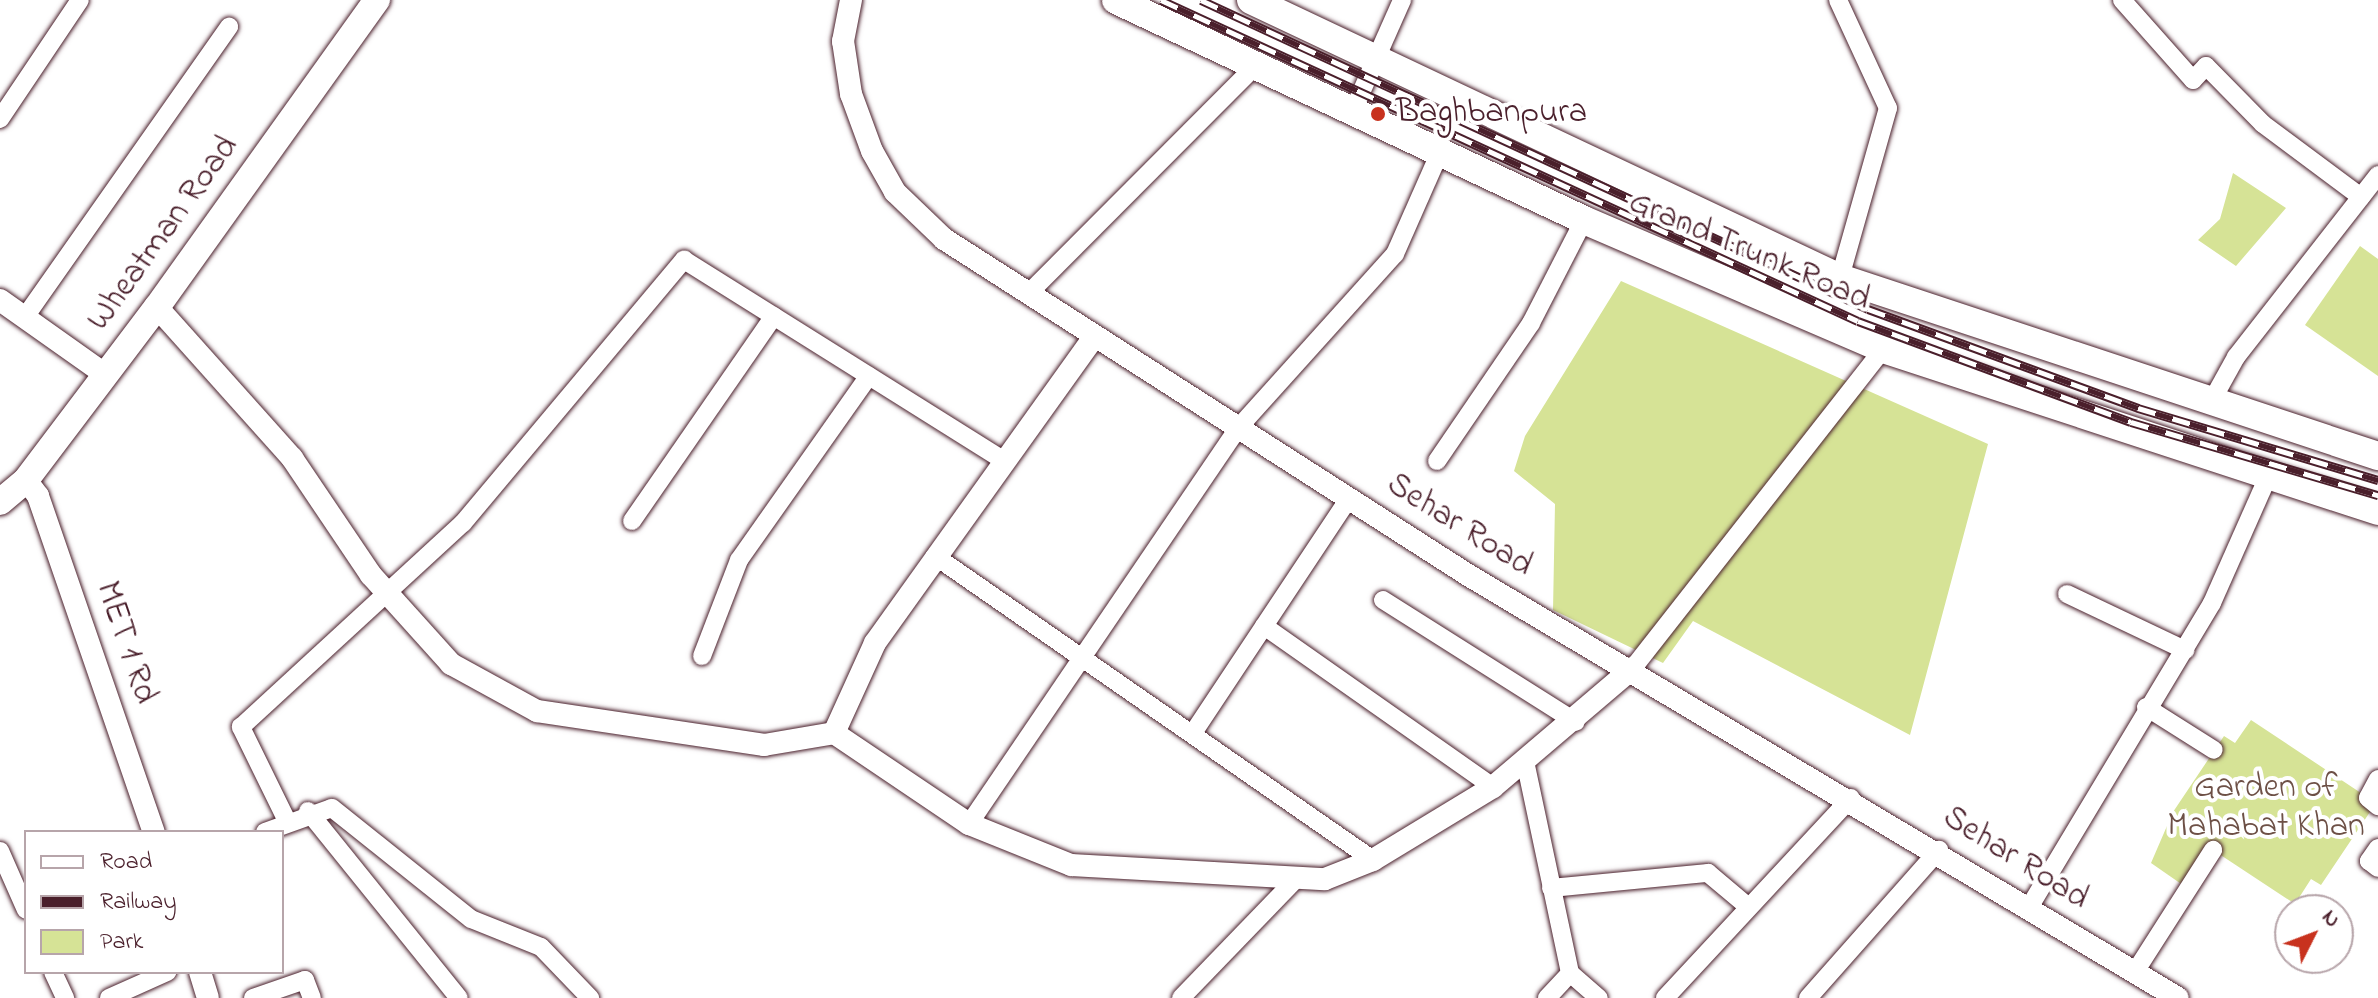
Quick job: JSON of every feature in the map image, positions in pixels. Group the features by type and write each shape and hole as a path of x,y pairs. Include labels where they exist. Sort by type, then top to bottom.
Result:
{"main road":[{"name":"Wheatman Road","path":"0,502 26,480 106,375 377,0"},
{"name":"Grand Trunk Road","path":"1116,0 1253,68 1584,220 1883,349 2267,479 2378,511"},
{"name":"Grand Trunk Road","path":"1251,0 1375,62 1840,278 2210,404 2378,456"}],"street":[{"path":"0,119 80,0"},
{"name":"Sehar Road","path":"851,0 843,41 851,94 895,192 944,239 1029,293 1093,339 1349,498 1939,850 2168,995"},
{"path":"1352,113 1402,0"},
{"path":"1838,0 1888,108 1840,278"},
{"path":"2122,0 2193,80 2206,66 2263,124 2361,197"},
{"path":"25,317 229,27"},
{"path":"1029,293 1253,68"},
{"path":"969,824 1086,657 1239,427 1395,254 1440,152"},
{"path":"2210,404 2236,357 2378,175"},
{"path":"1437,461 1531,323 1584,220"},
{"path":"287,821 241,727 463,523 684,260 1005,461"},
{"path":"0,300 106,375"},
{"path":"157,307 292,458 387,593 451,664 537,711 764,745 834,733 969,824 1071,865 1293,882 1373,860 1493,787 1576,722 1633,668 1883,349"},
{"path":"632,521 774,316"},
{"path":"834,733 875,643 1093,339"},
{"path":"702,656 739,560 869,376"},
{"path":"2030,906 2146,707 2185,650 2267,479"},
{"name":"MET 1 Rd","path":"26,480 38,496 153,830"},
{"path":"1193,733 1349,498"},
{"path":"935,556 1086,657 1373,860"},
{"path":"2067,594 2185,650"},
{"path":"1383,600 1576,722"},
{"path":"1264,626 1493,787"},
{"path":"2146,707 2214,750"},
{"path":"1525,761 1570,973 1599,998"},
{"path":"2378,779 2368,798 2378,806"},
{"path":"1665,998 1746,905 1851,798"},
{"path":"269,830 308,811 332,808 471,919 541,947 590,998"},
{"path":"308,811 459,998"},
{"path":"2378,848 2369,861 2378,868"},
{"path":"1808,998 1939,850"},
{"path":"2135,972 2213,850"},
{"path":"0,851 24,905"},
{"path":"1551,888 1708,873 1746,905"},
{"path":"1181,998 1293,882"},
{"path":"1547,998 1570,973"},
{"path":"54,974 65,998"},
{"path":"109,998 163,974"},
{"path":"201,974 208,998"},
{"path":"253,998 305,980 312,998"}],"green space":[{"path":"2233,173 2286,208 2236,266 2198,240 2220,219"},
{"path":"2360,246 2378,259 2378,376 2305,325"},
{"path":"1621,281 1988,444 1910,735 1693,621 1663,663 1553,610 1555,504 1514,471 1525,436"},
{"name":"Garden of Mahabat Khan","path":"2251,720 2376,803 2321,885 2311,879 2301,894 2280,894 2213,850 2187,888 2151,863 2173,812 2224,736 2235,743"}],"railway":[{"path":"1161,0 1858,321 2131,422 2378,495"},
{"path":"1201,0 1868,309 2138,408 2378,480"}],"place":[{"name":"Baghbanpura","path":"1378,114"}]}
